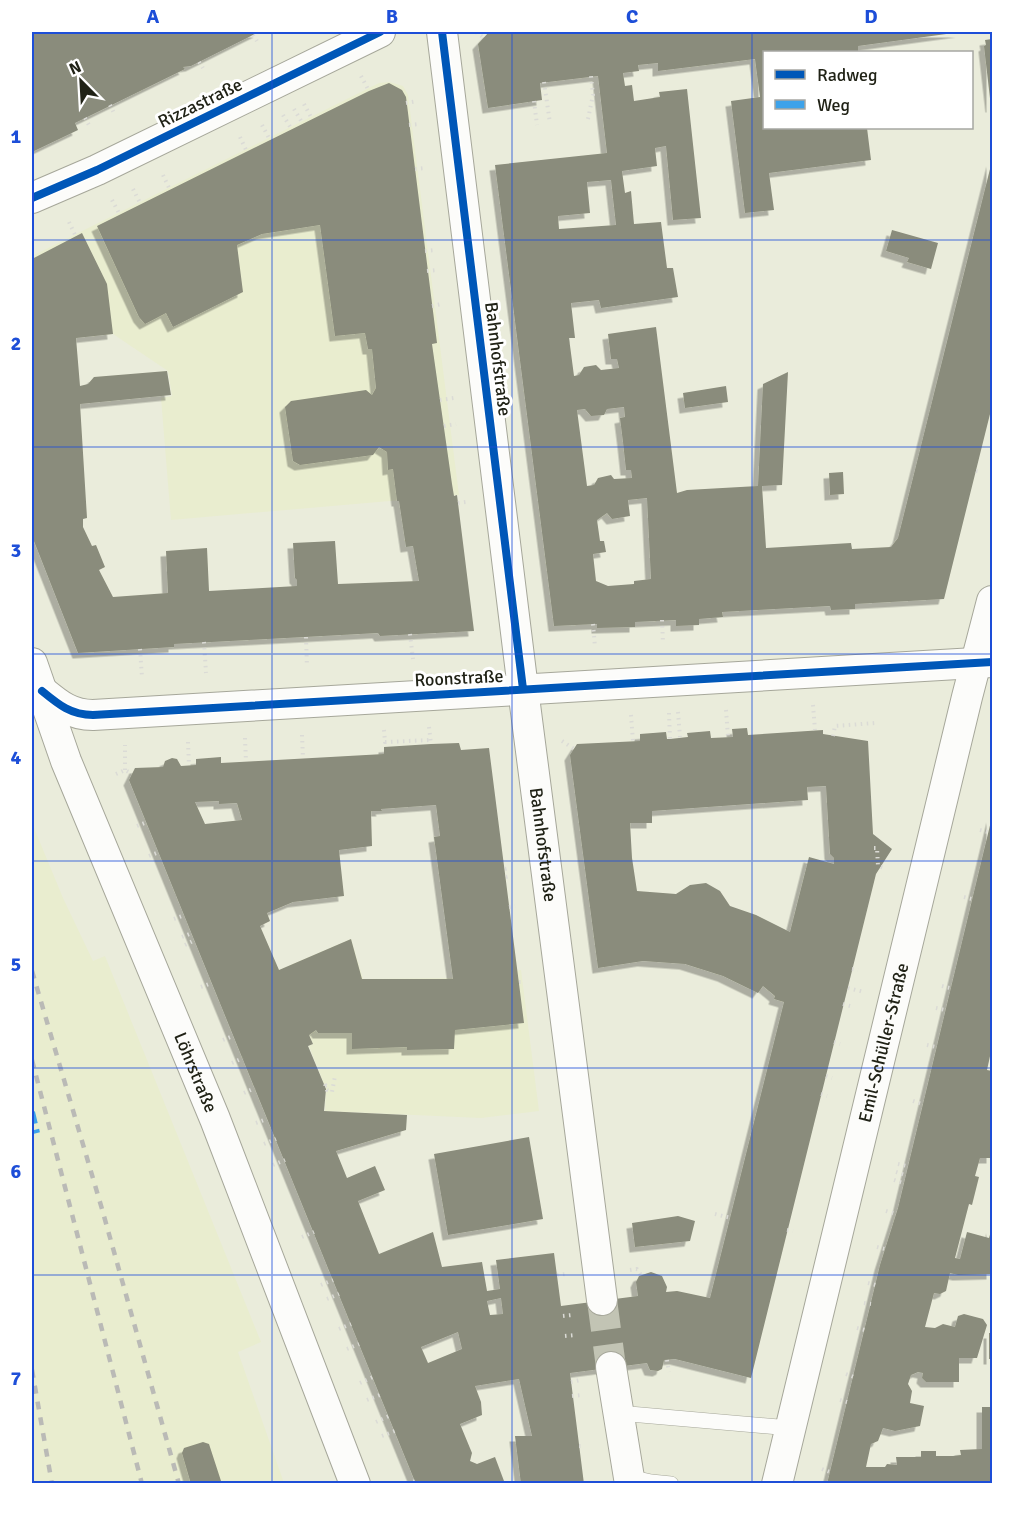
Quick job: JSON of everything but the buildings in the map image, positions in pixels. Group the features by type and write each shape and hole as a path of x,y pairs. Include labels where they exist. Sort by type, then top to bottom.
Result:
{"street":[{"name":"Rizzastraße","path":"32,198 97,170 380,32"},
{"name":"Bahnhofstraße","path":"442,32 523,690 602,1300"},
{"name":"Emil-Schüller-Straße","path":"777,1484 964,708 985,662 993,602"},
{"name":"Roonstraße","path":"42,691 68,711 75,714 93,715 985,662"},
{"name":"Löhrstraße","path":"32,663 66,761 215,1119 355,1484"},
{"path":"611,1368 629,1480"}],"lane":[{"path":"618,1413 790,1428"},
{"path":"629,1480 671,1484"}],"path":[{"path":"476,32 484,38"},
{"path":"253,34 257,41"},
{"path":"200,62 203,68"},
{"path":"360,75 369,91"},
{"path":"588,118 593,95 591,76"},
{"path":"544,82 550,123"},
{"path":"406,103 417,101"},
{"path":"534,101 537,124"},
{"path":"304,104 312,119"},
{"path":"110,105 114,113"},
{"path":"294,109 303,124"},
{"path":"283,115 292,130"},
{"path":"85,118 89,125"},
{"path":"409,125 420,124"},
{"path":"262,125 270,141"},
{"path":"240,137 248,152"},
{"path":"415,169 426,168"},
{"path":"163,175 170,190"},
{"path":"133,189 141,205"},
{"path":"112,200 120,215"},
{"path":"69,222 76,237"},
{"path":"425,251 436,250"},
{"path":"427,271 438,270"},
{"path":"432,306 442,304"},
{"path":"440,400 454,398"},
{"path":"444,426 456,424"},
{"path":"458,503 466,502"},
{"path":"662,620 663,644"},
{"path":"593,624 595,647"},
{"path":"410,634 413,659"},
{"path":"306,637 308,667"},
{"path":"204,642 206,673"},
{"path":"140,649 142,677"},
{"path":"813,704 815,730"},
{"path":"726,710 728,737"},
{"path":"678,712 681,737"},
{"path":"669,713 670,740"},
{"path":"631,716 633,741"},
{"path":"833,736 835,726 875,723"},
{"path":"384,730 385,742 431,742 429,727"},
{"path":"302,735 303,758"},
{"path":"245,738 246,762"},
{"path":"188,741 189,765"},
{"path":"562,741 574,750"},
{"path":"125,745 125,770"},
{"path":"125,770 132,774"},
{"path":"116,774 125,770"},
{"path":"137,826 147,822"},
{"path":"980,830 988,832"},
{"path":"874,848 877,848 878,866 884,868"},
{"path":"149,856 159,852"},
{"path":"964,897 972,899"},
{"path":"174,920 185,915"},
{"path":"182,937 192,933"},
{"path":"184,945 195,940"},
{"path":"852,969 858,970"},
{"path":"201,987 212,983"},
{"path":"942,986 950,988"},
{"path":"843,1004 850,1006"},
{"path":"936,1008 945,1010"},
{"path":"223,1040 233,1036"},
{"path":"834,1042 840,1044"},
{"path":"927,1045 936,1047"},
{"path":"232,1063 243,1058"},
{"path":"325,1086 327,1085 327,1082 324,1084 326,1086 327,1090 332,1092 335,1076"},
{"path":"826,1076 832,1078"},
{"path":"244,1093 255,1089"},
{"path":"821,1094 827,1096"},
{"path":"913,1101 922,1104"},
{"path":"256,1123 267,1119"},
{"path":"264,1144 276,1139"},
{"path":"273,1165 285,1160"},
{"path":"898,1164 907,1167"},
{"path":"896,1172 905,1175"},
{"path":"894,1180 903,1183"},
{"path":"886,1211 896,1214"},
{"path":"715,1214 731,1218"},
{"path":"787,1230 793,1231"},
{"path":"302,1237 314,1232"},
{"path":"877,1247 885,1249"},
{"path":"629,1270 637,1269 641,1275"},
{"path":"557,1275 567,1274"},
{"path":"321,1285 333,1280"},
{"path":"868,1283 876,1285"},
{"path":"327,1299 339,1294"},
{"path":"864,1302 871,1304"},
{"path":"562,1316 572,1315"},
{"path":"339,1329 351,1324"},
{"path":"857,1328 865,1330"},
{"path":"565,1336 575,1335"},
{"path":"347,1349 359,1344"},
{"path":"667,1360 669,1372"},
{"path":"846,1374 854,1377"},
{"path":"360,1383 373,1377"},
{"path":"571,1382 581,1380"},
{"path":"367,1400 380,1395"},
{"path":"572,1396 583,1395"},
{"path":"840,1400 848,1402"},
{"path":"376,1422 388,1416"},
{"path":"382,1437 395,1431"},
{"path":"579,1446 585,1446"},
{"path":"822,1469 830,1472"},
{"path":"408,1484 415,1481"}],"shaded area":[{"path":"389,82 403,86 408,95 459,495 171,520 161,398 172,396 168,371 113,334 32,341 32,256 379,83"},
{"path":"32,823 63,898 93,961 105,956 261,1342 238,1352 284,1483 32,1483"},
{"path":"351,939 363,979 463,978 521,970 539,1111 481,1118 325,1111 326,1089 309,1046 313,1044 279,970"}],"tunnel":[{"path":"602,1300 611,1367"}],"railway":[{"path":"32,971 179,1484"},
{"path":"32,1060 142,1484"},
{"path":"32,1370 52,1484"}],"marked path":[{"path":"32,1112 37,1133"}],"cycle path":[{"path":"32,198 97,170 380,32"},
{"path":"442,32 523,689"},
{"path":"42,691 66,708 85,715 93,715 992,662"}]}
